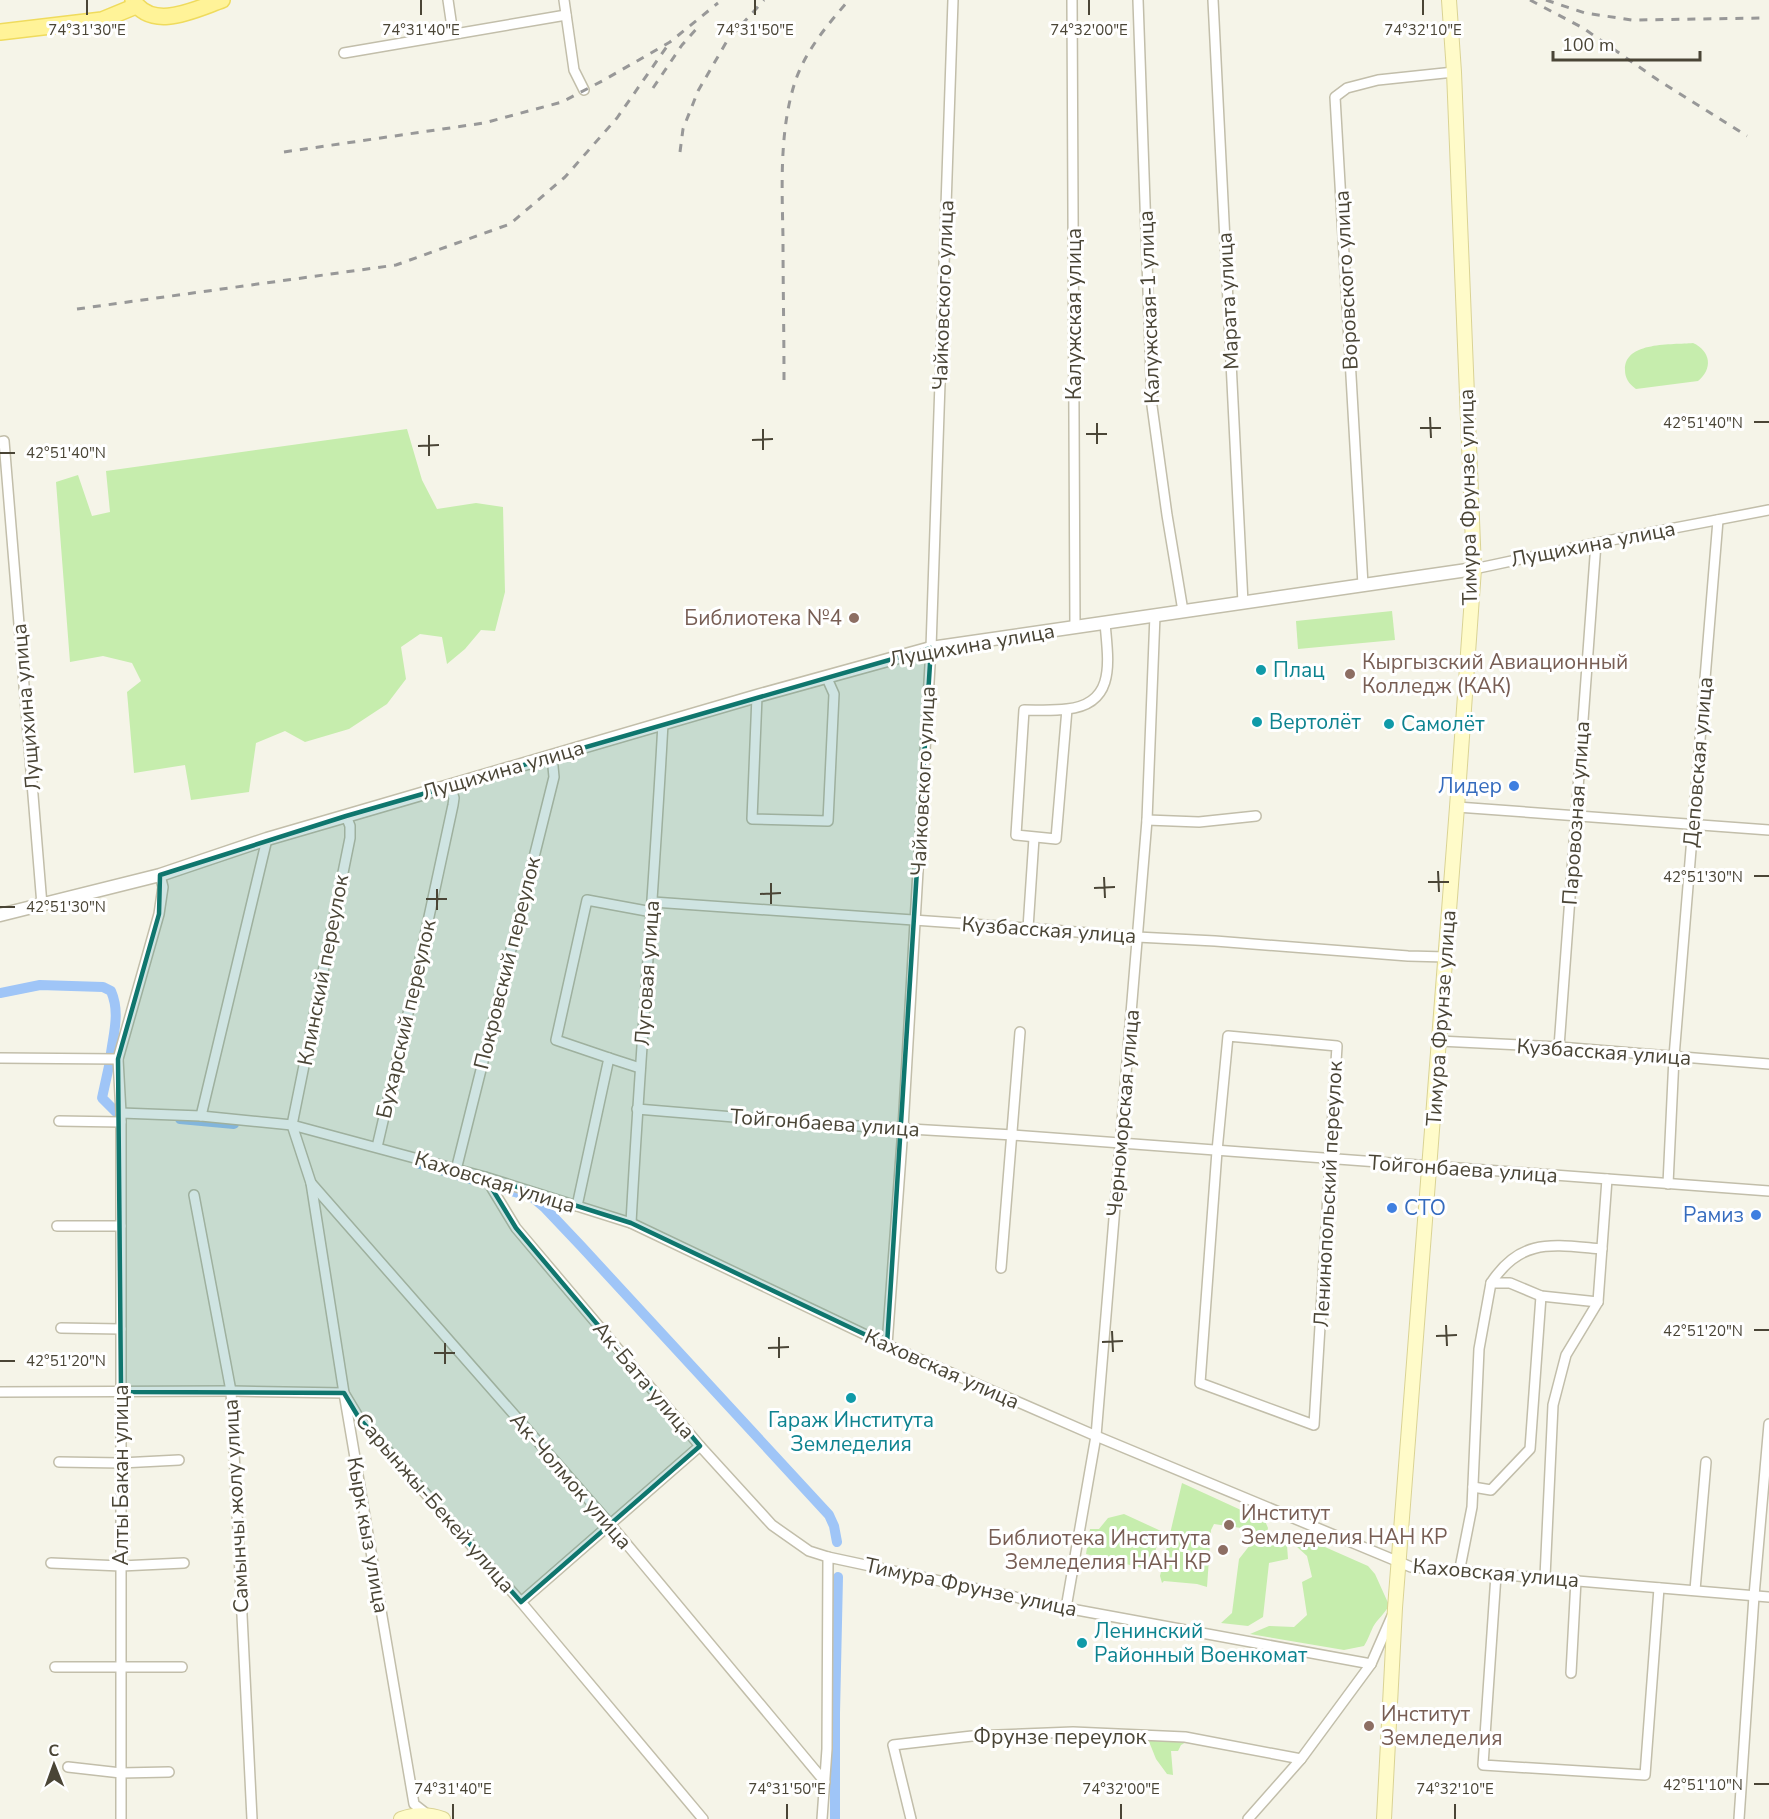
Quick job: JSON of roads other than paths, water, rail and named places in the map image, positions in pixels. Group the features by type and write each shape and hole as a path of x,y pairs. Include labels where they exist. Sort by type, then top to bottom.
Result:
{"main road":[{"path":"0,32 102,20 135,3 148,13 159,17 177,16 222,0"},
{"name":"Тимура Фрунзе улица","path":"1384,1819 1395,1608 1474,569 1454,72 1449,0"},
{"path":"402,1819 413,1815 436,1817"}],"street":[{"path":"448,0 453,34"},
{"path":"564,0 574,70 584,90"},
{"name":"Чайковского улица","path":"887,1345 903,1128 931,648 954,0"},
{"name":"Калужская улица","path":"1072,0 1075,627"},
{"name":"Калужская-1 улица","path":"1138,0 1152,406 1183,611"},
{"name":"Марата улица","path":"1213,0 1243,603"},
{"path":"344,53 566,15"},
{"name":"Воровского улица","path":"1363,585 1335,97 1347,88 1378,80 1454,72"},
{"name":"Лущихина улица","path":"0,441 4,441 42,905"},
{"name":"Лущихина улица","path":"0,915 160,875 267,839 826,676 931,648 1474,569 1769,510"},
{"name":"Деповская улица","path":"1668,1184 1674,1057 1718,520"},
{"name":"Паровозная улица","path":"1559,1047 1596,543"},
{"name":"Черноморская улица","path":"1066,1608 1096,1436 1147,820 1155,615"},
{"path":"1068,709 1056,839 1016,835 1024,710 1068,709 1093,701 1101,692 1107,664 1105,623"},
{"path":"757,696 752,819 828,821 834,694 826,676"},
{"name":"Луговая улица","path":"631,1222 663,723"},
{"name":"Покровский переулок","path":"456,1170 554,777 552,756"},
{"name":"Бухарский переулок","path":"377,1147 453,805 454,798 450,786"},
{"path":"1457,807 1769,830"},
{"name":"Клинский переулок","path":"292,1125 350,838 350,826 346,816"},
{"path":"1147,820 1199,822 1256,816"},
{"path":"1028,928 1034,838"},
{"path":"201,1116 267,839"},
{"path":"0,1058 118,1059 159,914 163,887 160,875"},
{"name":"Кузбасская улица","path":"609,1058 556,1040 587,900 653,907 915,920 1446,957"},
{"path":"1001,1268 1020,1032"},
{"name":"Ленинопольский переулок","path":"1228,1036 1336,1046 1329,1159 1314,1425 1200,1383 1228,1036"},
{"name":"Кузбасская улица","path":"1439,1041 1559,1047 1769,1064"},
{"path":"577,1206 609,1058 640,1068"},
{"name":"Алты Бакан улица","path":"118,1059 121,1117 121,1819"},
{"name":"Тойгонбаева улица","path":"637,1109 808,1124 1013,1135 1769,1191"},
{"name":"Каховская улица","path":"59,1121 121,1117 201,1116 292,1125 484,1177 631,1222 887,1345 1096,1436 1411,1567 1769,1597"},
{"name":"Кырк кыз улица","path":"292,1125 311,1184 414,1804"},
{"name":"Ак-Бата улица","path":"484,1177 516,1228 700,1446 772,1525 809,1551 828,1557"},
{"path":"1545,1577 1553,1405 1566,1355 1598,1302 1607,1179"},
{"name":"Ак-Чолмок улица","path":"311,1184 610,1524 825,1782"},
{"name":"Самынчы жолу улица","path":"194,1196 231,1391 252,1819"},
{"path":"57,1226 121,1226"},
{"path":"1459,1572 1472,1507 1479,1349 1491,1283 1501,1268 1531,1248 1555,1246 1602,1249"},
{"path":"1491,1283 1510,1283 1541,1296 1598,1302"},
{"path":"1473,1487 1491,1490 1530,1449 1541,1296"},
{"path":"61,1328 121,1329"},
{"name":"Сарынжы-Бекей улица","path":"0,1392 344,1393 358,1418 521,1602 703,1819"},
{"path":"1739,1819 1754,1596 1766,1503 1769,1424"},
{"path":"521,1602 700,1446"},
{"path":"59,1462 121,1463 179,1460"},
{"path":"1695,1590 1706,1462"},
{"path":"822,1819 827,1749 828,1557"},
{"name":"Тимура Фрунзе улица","path":"828,1557 1066,1608 1371,1664"},
{"path":"51,1563 121,1566 184,1563"},
{"path":"1496,1575 1483,1765 1645,1775 1659,1588"},
{"path":"1571,1673 1576,1580"},
{"path":"1248,1819 1301,1759 1371,1664 1395,1608"},
{"path":"56,1667 182,1667"},
{"name":"Фрунзе переулок","path":"911,1819 893,1745 972,1736 1073,1732 1185,1737 1301,1759"},
{"path":"68,1767 121,1773 169,1772"},
{"path":"402,1819 414,1804 436,1817"}],"waterway":[{"path":"0,993 40,985 103,987 111,991 116,1014 111,1053"},
{"path":"109,1066 102,1098 118,1114"},
{"path":"180,1119 234,1124"},
{"path":"417,1163 474,1180"},
{"path":"504,1189 532,1197 581,1246 829,1515 837,1542"},
{"path":"835,1819 838,1577"}],"railway":[{"path":"680,152 683,129 698,91 727,41 764,0"},
{"path":"784,380 782,178 787,118 796,79 806,57 849,0"},
{"path":"1530,0 1583,28 1658,80 1747,136"},
{"path":"1546,0 1585,13 1632,20 1760,18"},
{"path":"284,152 484,123 562,102 670,42 718,3"},
{"path":"653,88 682,45 698,27"},
{"path":"77,309 396,265 510,224 565,177 617,118 670,42"}],"place":[{"name":"Библиотека №4","path":"854,618"},
{"name":"Плац","path":"1261,670"},
{"name":"Кыргызский Авиационный Колледж (КАК)","path":"1350,674"},
{"name":"Вертолёт","path":"1257,722"},
{"name":"Самолёт","path":"1389,724"},
{"name":"Лидер","path":"1514,786"},
{"name":"СТО","path":"1392,1208"},
{"name":"Рамиз","path":"1756,1215"},
{"name":"Гараж Института Земледелия","path":"851,1398"},
{"name":"Институт Земледелия НАН КР","path":"1229,1525"},
{"name":"Библиотека Института Земледелия НАН КР","path":"1223,1550"},
{"name":"Ленинский Районный Военкомат","path":"1082,1643"},
{"name":"Институт Земледелия","path":"1369,1726"}]}
